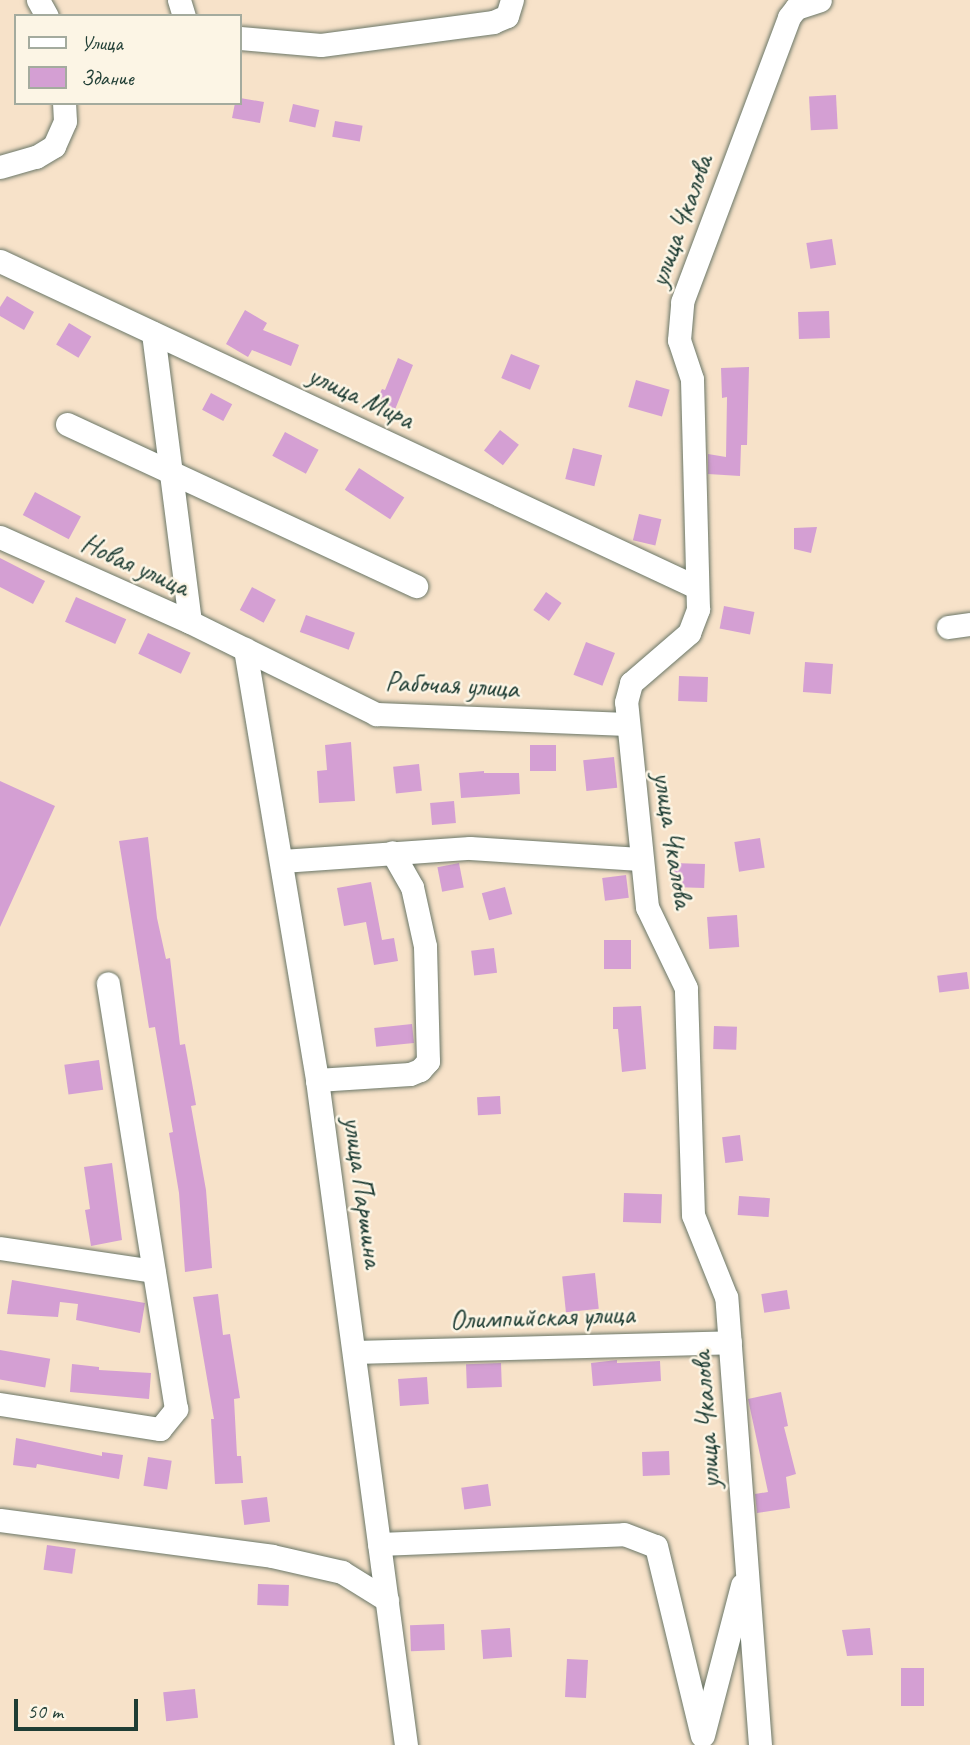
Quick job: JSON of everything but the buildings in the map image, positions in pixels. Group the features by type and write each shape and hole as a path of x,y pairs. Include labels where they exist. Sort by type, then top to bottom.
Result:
{"street":[{"path":"242,38 321,45 493,22 508,16 512,0"},
{"name":"улица Чкалова","path":"760,1745 726,1297 693,1215 686,988 648,907 640,859 626,702 631,683 689,633 698,608 692,379 679,340 682,302 789,16 796,8 820,0"},
{"path":"0,167 36,157 54,146 65,121 64,105"},
{"name":"улица Мира","path":"0,261 696,587"},
{"path":"153,333 190,622"},
{"path":"67,424 416,586"},
{"name":"Новая улица","path":"0,537 245,649"},
{"name":"Рабочая улица","path":"245,649 376,714 628,724"},
{"name":"улица Паршина","path":"245,649 317,1080 406,1745"},
{"path":"282,861 470,848 640,859"},
{"path":"317,1080 410,1074 428,1061 425,946 412,887 392,852"},
{"path":"0,1404 160,1429 176,1409 108,983"},
{"path":"0,1248 153,1271"},
{"name":"Олимпийская улица","path":"355,1352 730,1342"},
{"path":"0,1520 272,1556 342,1572 387,1600"},
{"path":"379,1544 624,1534 656,1546 701,1741"},
{"path":"701,1741 747,1569"}]}
